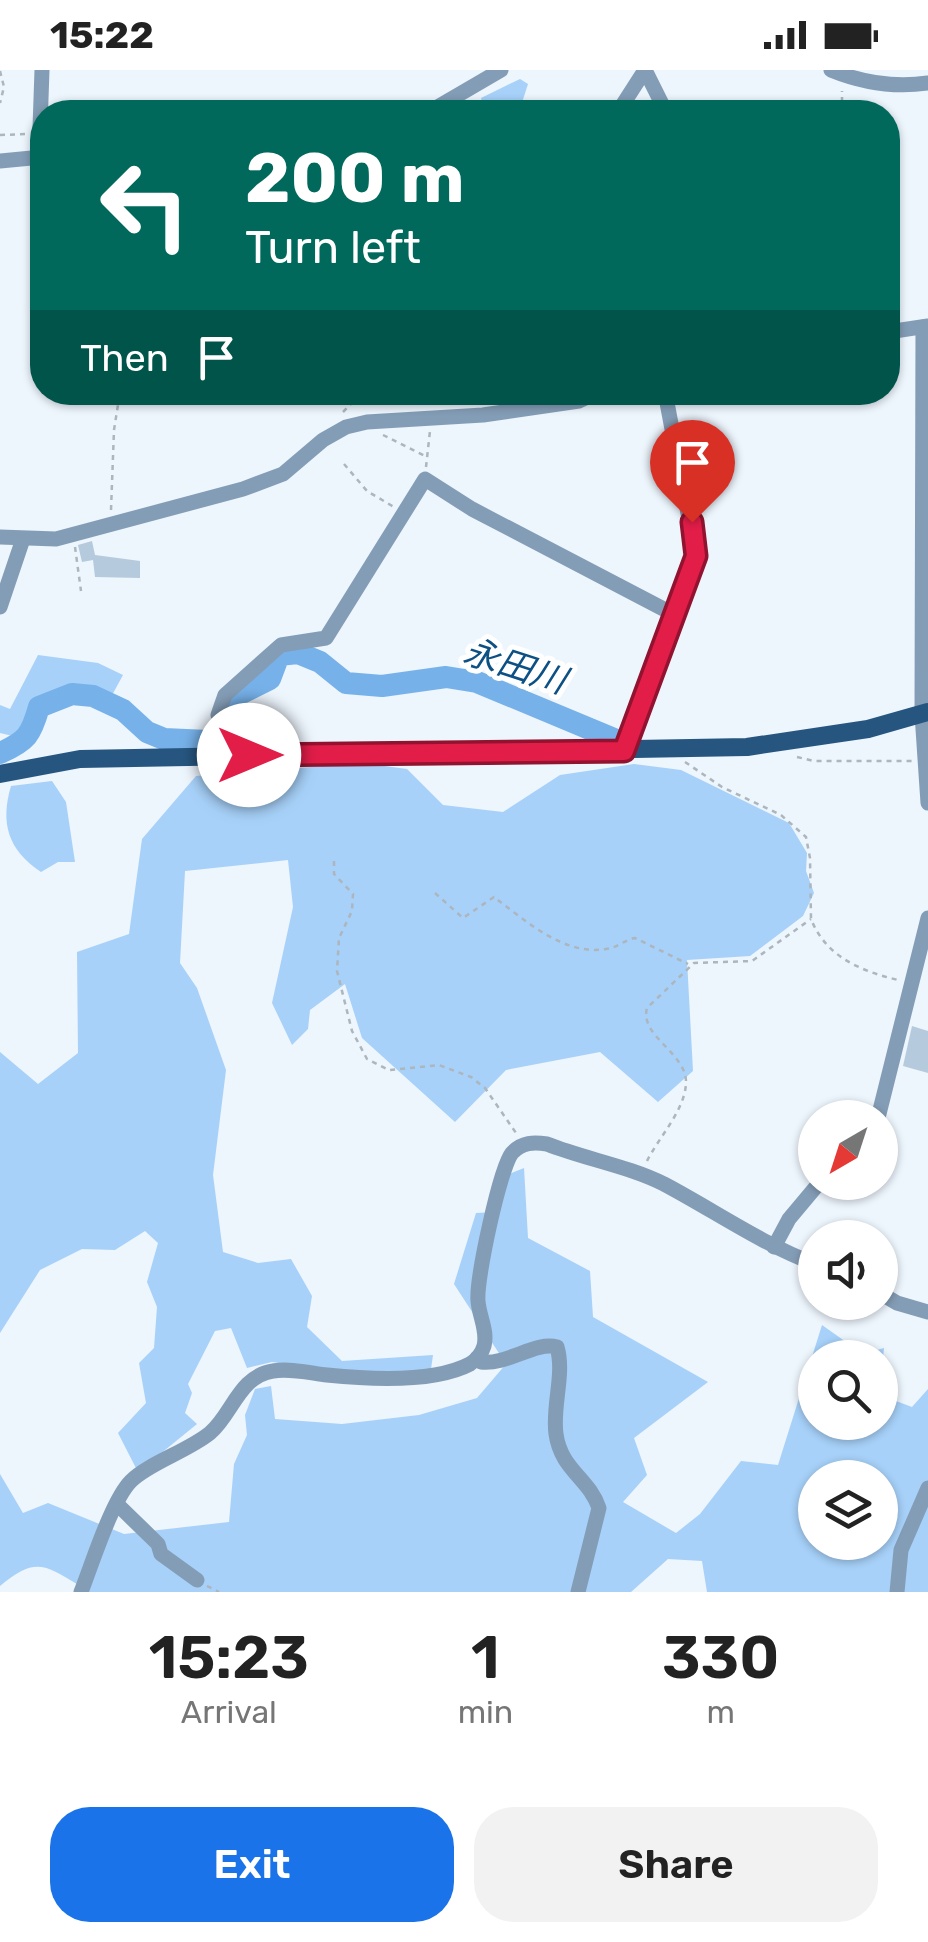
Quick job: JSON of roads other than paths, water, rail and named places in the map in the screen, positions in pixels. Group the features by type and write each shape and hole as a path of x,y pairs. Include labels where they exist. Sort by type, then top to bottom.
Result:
{"main road":[{"path":"0,774 80,759 624,751 789,743 925,713"}],"street":[{"path":"40,100 42,70"},
{"path":"450,100 501,70"},
{"path":"626,100 645,70"},
{"path":"645,70 660,100"},
{"path":"837,72 900,86 928,83"},
{"path":"0,162 30,158"},
{"path":"900,330 925,326 928,804"},
{"path":"0,538 72,536 243,489 282,474 323,440 346,428 548,405"},
{"path":"624,751 696,556 668,405"},
{"path":"249,755 247,733 218,715 225,695 281,645 326,638 425,478 502,526 675,615"},
{"path":"0,607 23,539"},
{"path":"882,1100 928,918"},
{"path":"81,1592 117,1504 132,1479 212,1432 238,1394 254,1379 272,1370 362,1379 402,1378 455,1368 477,1358 484,1348 478,1304 484,1245 508,1159 524,1145 547,1144 665,1184 798,1257"},
{"path":"774,1247 805,1200"},
{"path":"898,1303 928,1312"},
{"path":"477,1358 481,1362 502,1362 547,1344 557,1347 556,1432 562,1456 599,1508 578,1592"},
{"path":"897,1592 901,1550 928,1488"},
{"path":"117,1504 158,1544 161,1554 197,1580"}],"waterway":[{"name":"永田川","path":"0,753 27,736 39,707 72,694 93,696 123,710 147,732 164,739 208,741 221,733 233,716 238,695 270,679 279,655 298,653 320,662 346,683 382,686 446,677 477,682 621,742"}]}
